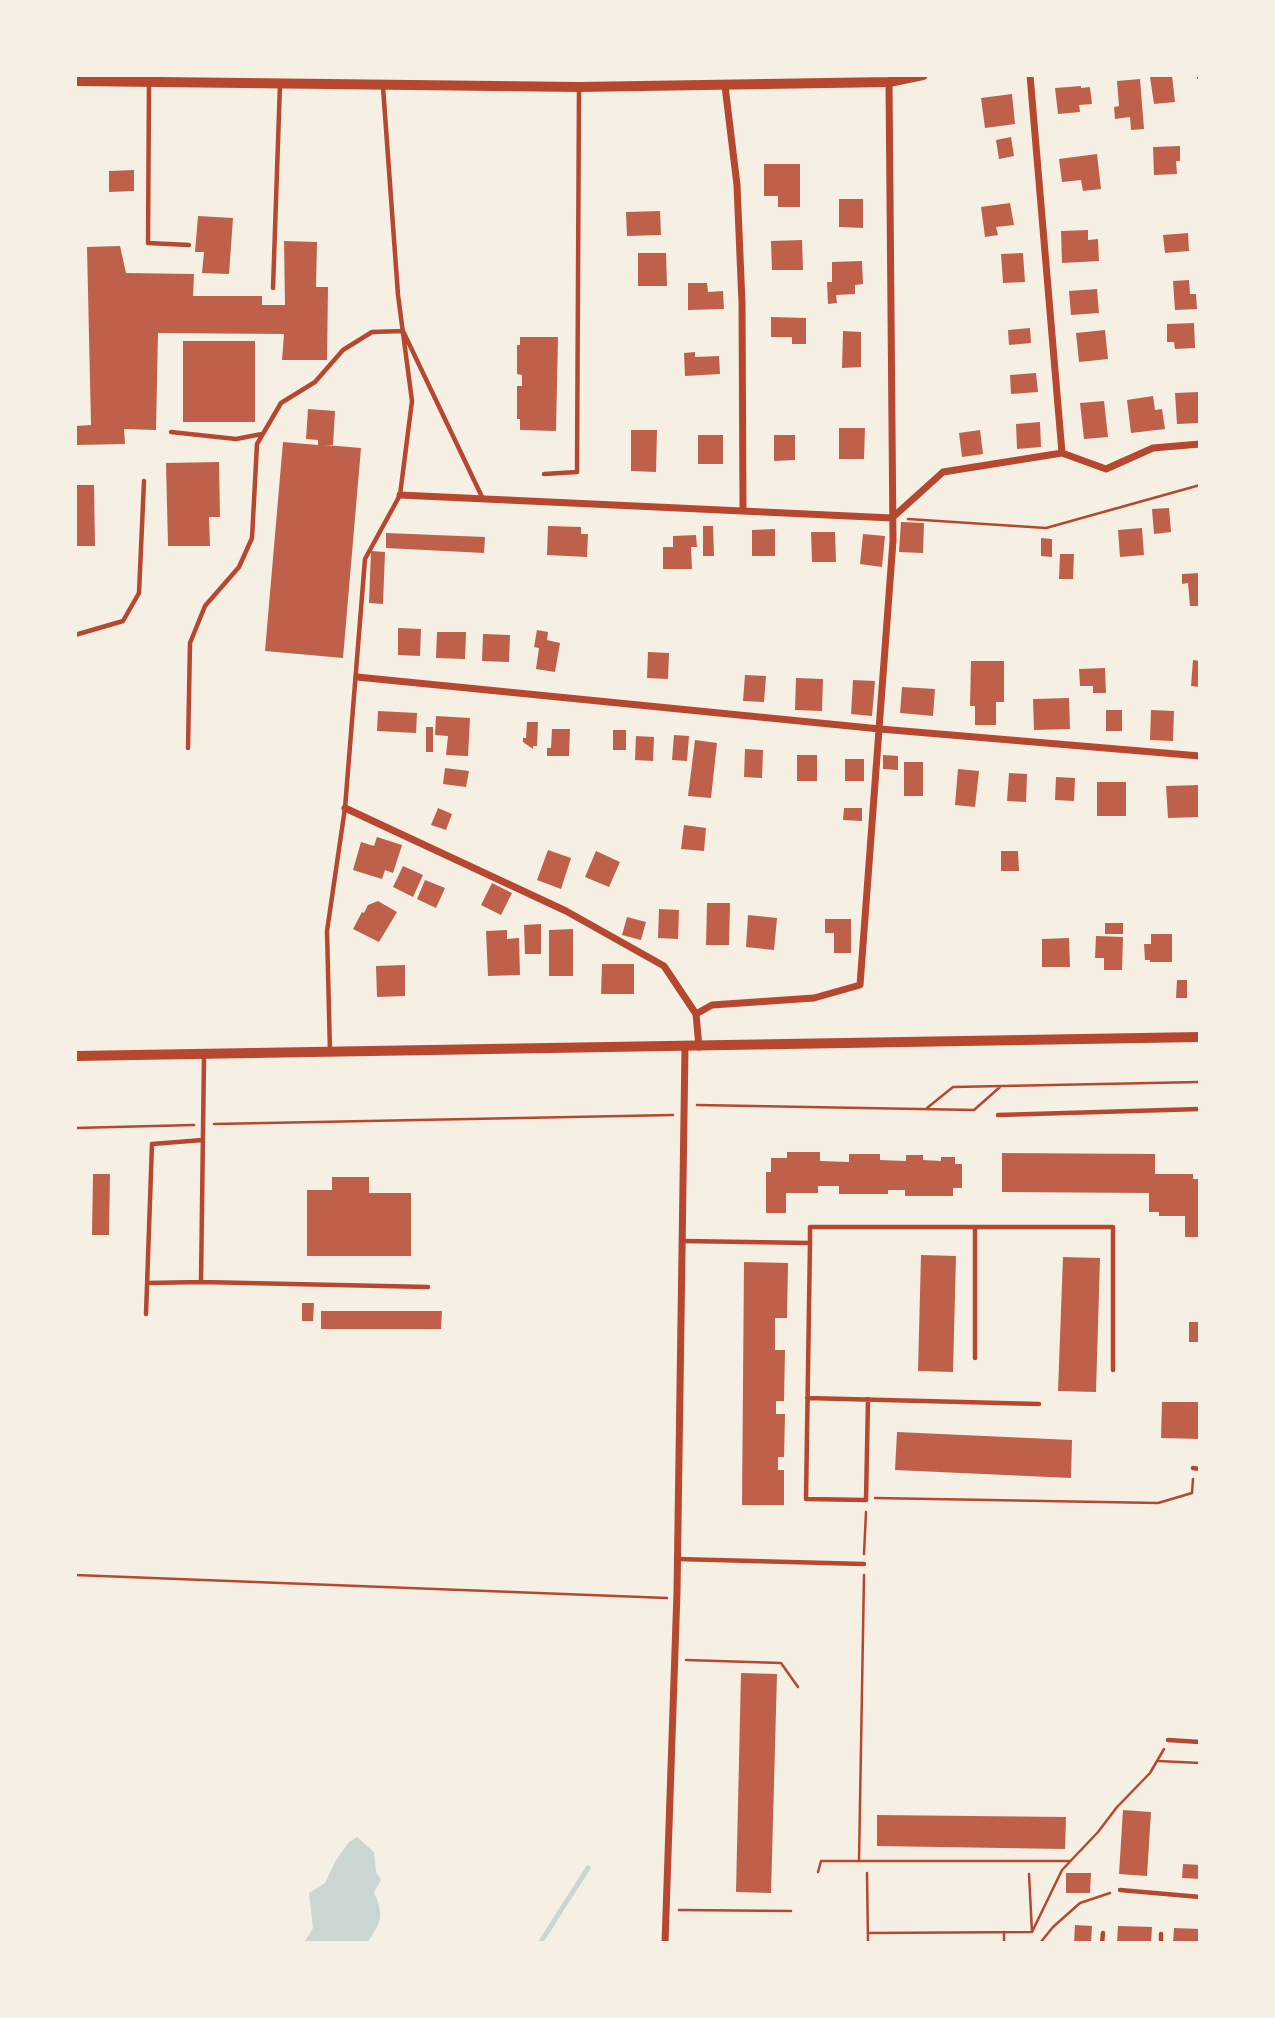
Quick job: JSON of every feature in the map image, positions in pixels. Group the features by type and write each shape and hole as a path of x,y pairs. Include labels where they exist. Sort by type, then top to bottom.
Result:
{"street":[{"path":"75,81 383,85 424,80 579,88 889,82 923,75"},
{"path":"1030,75 1062,453"},
{"path":"696,1014 712,1005 814,998 860,985 893,541 889,82"},
{"path":"725,86 737,185 743,303 743,510"},
{"path":"400,495 891,518 943,472 1062,453 1106,469 1153,448 1200,444"},
{"path":"357,677 880,729 1200,756"},
{"path":"345,808 566,911 664,966 696,1014 699,1046"},
{"path":"75,1056 1200,1037"},
{"path":"665,1943 676,1660 685,1047"}],"lane":[{"path":"149,81 148,243 189,245"},
{"path":"273,288 279,83"},
{"path":"330,1053 327,931 345,808 365,559 400,495 412,401 398,295 383,85"},
{"path":"544,474 577,472 579,88"},
{"path":"188,748 190,643 205,606 239,567 252,538 257,444 281,403 315,382 343,350 372,332 403,331"},
{"path":"403,331 483,499"},
{"path":"171,432 236,439 263,434"},
{"path":"75,635 123,621 139,593 144,481"},
{"path":"201,1282 204,1055"},
{"path":"998,1115 1200,1109"},
{"path":"146,1314 152,1144 203,1140"},
{"path":"868,1399 866,1500 806,1499 810,1227 1113,1227 1114,1370"},
{"path":"975,1227 975,1358"},
{"path":"683,1241 810,1243"},
{"path":"148,1283 428,1287"},
{"path":"807,1398 1039,1404"},
{"path":"1193,1468 1200,1469"},
{"path":"678,1559 864,1564"},
{"path":"1168,1740 1200,1742"},
{"path":"1120,1890 1200,1897"},
{"path":"1102,1943 1103,1933"},
{"path":"1161,1934 1161,1943"}],"path":[{"path":"891,518 1046,528 1200,485"},
{"path":"927,1108 953,1087 1200,1082"},
{"path":"684,1104 974,1110 1000,1087"},
{"path":"75,1128 683,1115"},
{"path":"859,1861 866,1500 881,1497 1158,1503 1192,1493 1193,1468"},
{"path":"75,1575 677,1598"},
{"path":"676,1660 781,1663 798,1686"},
{"path":"1032,1932 1062,1870 1098,1832 1157,1761 1168,1740"},
{"path":"1157,1761 1200,1763"},
{"path":"818,1872 821,1861 1070,1861"},
{"path":"867,1873 868,1943"},
{"path":"1030,1874 1032,1932"},
{"path":"1040,1943 1053,1927 1080,1903 1120,1890"},
{"path":"667,1910 791,1911"},
{"path":"1004,1931 1004,1943"},
{"path":"868,1933 1032,1932"}],"shaded area":[{"path":"357,1837 374,1852 376,1872 381,1880 374,1892 380,1913 376,1930 367,1943 304,1943 313,1928 309,1893 325,1883 336,1860 349,1842"}],"building":[{"path":"1172,75 1175,102 1154,104 1150,77"},
{"path":"1140,79 1144,129 1131,130 1130,117 1115,119 1114,107 1119,106 1117,81"},
{"path":"1090,87 1092,104 1079,105 1080,112 1058,114 1055,88"},
{"path":"1012,94 1015,124 985,128 981,98"},
{"path":"1011,137 1014,156 999,159 996,140"},
{"path":"1180,146 1180,161 1176,161 1177,174 1154,175 1153,147"},
{"path":"1097,154 1101,189 1083,191 1081,180 1062,182 1059,159"},
{"path":"764,164 800,164 800,207 778,207 778,196 764,196"},
{"path":"134,170 134,191 109,192 109,171"},
{"path":"839,199 863,199 863,228 839,227"},
{"path":"1010,203 1014,225 996,227 998,235 985,237 981,207"},
{"path":"660,211 661,235 627,236 626,212"},
{"path":"198,216 233,218 229,274 202,273 204,252 195,252"},
{"path":"1088,230 1088,240 1098,239 1099,261 1062,263 1061,231"},
{"path":"1188,233 1189,251 1165,253 1163,235"},
{"path":"802,240 803,270 772,270 771,241"},
{"path":"284,241 317,242 316,287 328,287 327,360 282,360 284,334 158,333 156,430 124,429 125,444 75,445 75,426 91,425 87,247 120,246 126,273 194,274 193,296 262,296 262,305 285,305"},
{"path":"638,253 666,253 667,286 638,286"},
{"path":"1023,253 1025,282 1003,283 1001,254"},
{"path":"862,261 863,284 855,285 855,294 836,295 837,303 828,304 827,282 832,282 832,262"},
{"path":"1189,280 1190,294 1196,294 1197,309 1175,310 1173,281"},
{"path":"688,283 707,283 708,292 723,291 724,309 688,310"},
{"path":"1097,289 1099,313 1071,315 1069,291"},
{"path":"771,317 806,318 806,344 792,344 792,337 771,337"},
{"path":"1194,323 1195,348 1175,349 1174,342 1167,342 1167,324"},
{"path":"1030,328 1031,343 1009,345 1008,330"},
{"path":"1105,330 1108,359 1079,362 1076,333"},
{"path":"843,331 861,332 861,367 842,368"},
{"path":"520,337 558,337 556,431 520,430 520,419 517,419 517,386 522,386 522,375 517,374 517,345 520,345"},
{"path":"183,341 255,341 255,422 183,422"},
{"path":"695,352 695,357 719,356 720,374 685,376 684,353"},
{"path":"1036,373 1038,392 1011,394 1010,375"},
{"path":"1199,392 1200,423 1177,424 1175,393"},
{"path":"1153,396 1155,410 1162,409 1165,429 1131,433 1127,400"},
{"path":"1104,401 1108,437 1084,439 1080,403"},
{"path":"308,409 335,411 333,445 325,445 361,448 343,658 265,651 283,442 318,445 318,440 306,439"},
{"path":"1040,422 1041,447 1017,449 1016,424"},
{"path":"839,428 865,428 864,459 839,459"},
{"path":"631,430 657,430 656,472 631,471"},
{"path":"980,430 983,454 962,457 959,433"},
{"path":"698,435 723,435 723,464 698,464"},
{"path":"774,435 795,435 795,460 774,461"},
{"path":"219,462 220,517 209,517 210,546 168,546 166,463"},
{"path":"76,485 94,485 95,546 77,546"},
{"path":"1169,508 1171,532 1154,534 1152,509"},
{"path":"901,522 924,523 923,553 899,552"},
{"path":"548,526 581,527 581,534 588,534 587,557 547,555"},
{"path":"703,526 713,526 714,556 703,556"},
{"path":"1142,528 1144,555 1120,557 1118,530"},
{"path":"775,529 775,556 752,556 752,530"},
{"path":"811,532 835,532 836,562 812,562"},
{"path":"386,533 485,537 484,553 386,548"},
{"path":"863,534 885,536 882,567 860,564"},
{"path":"696,535 697,547 691,547 692,569 663,569 663,547 673,547 673,536"},
{"path":"1041,538 1052,539 1052,557 1041,556"},
{"path":"371,551 385,552 383,604 369,603"},
{"path":"1060,554 1074,554 1073,579 1059,579"},
{"path":"1200,573 1200,606 1190,606 1188,583 1182,584 1182,574"},
{"path":"398,628 421,629 420,656 398,655"},
{"path":"537,630 548,632 547,640 560,643 555,672 536,669 539,648 534,647"},
{"path":"437,632 466,632 465,659 436,658"},
{"path":"483,634 510,635 509,662 482,661"},
{"path":"648,652 669,653 668,679 647,678"},
{"path":"1193,660 1200,661 1200,687 1191,686"},
{"path":"971,661 1004,661 1004,702 996,702 996,725 975,725 975,706 970,706"},
{"path":"1105,668 1106,693 1093,693 1093,686 1080,686 1079,669"},
{"path":"745,675 766,676 764,702 743,701"},
{"path":"796,678 823,679 822,711 795,710"},
{"path":"853,680 875,681 872,716 851,714"},
{"path":"902,687 935,689 933,716 900,713"},
{"path":"1069,698 1070,729 1034,730 1033,699"},
{"path":"1106,710 1122,710 1122,731 1106,731"},
{"path":"1151,710 1174,711 1173,741 1150,740"},
{"path":"378,711 417,713 416,733 377,731"},
{"path":"436,716 470,718 468,756 446,755 448,736 435,735"},
{"path":"527,722 538,722 537,746 533,746 533,749 523,742 523,738 526,738"},
{"path":"426,727 433,727 433,752 426,752"},
{"path":"552,729 570,729 569,756 547,756 547,748 551,748"},
{"path":"613,730 626,730 626,750 613,750"},
{"path":"674,735 689,736 687,761 672,760"},
{"path":"636,736 654,737 653,761 635,760"},
{"path":"695,740 717,743 711,798 688,796"},
{"path":"745,749 763,750 762,778 744,777"},
{"path":"797,755 817,755 817,781 797,781"},
{"path":"883,755 898,756 898,770 883,769"},
{"path":"845,759 864,759 864,781 845,781"},
{"path":"904,762 923,762 923,796 904,796"},
{"path":"445,768 469,771 466,787 443,784"},
{"path":"958,769 979,771 975,807 955,805"},
{"path":"1009,773 1027,774 1026,802 1007,801"},
{"path":"1056,777 1075,778 1074,801 1055,800"},
{"path":"1097,782 1126,782 1126,816 1097,816"},
{"path":"1199,785 1200,817 1168,818 1166,786"},
{"path":"438,808 452,814 446,830 431,825"},
{"path":"844,808 862,808 862,821 843,820"},
{"path":"684,825 706,828 704,851 681,849"},
{"path":"377,837 402,845 393,873 385,870 382,879 353,870 361,842 374,846"},
{"path":"548,850 571,858 561,889 537,880"},
{"path":"596,851 620,862 609,887 585,877"},
{"path":"1001,851 1018,851 1019,871 1001,871"},
{"path":"403,866 423,875 413,897 393,887"},
{"path":"425,880 445,888 436,908 417,899"},
{"path":"492,883 512,893 501,915 481,905"},
{"path":"378,901 397,912 379,942 353,929 368,905"},
{"path":"707,903 730,903 729,945 706,945"},
{"path":"659,909 679,910 678,939 658,938"},
{"path":"748,915 777,918 774,950 746,947"},
{"path":"627,917 646,922 641,940 622,935"},
{"path":"825,919 851,919 851,953 834,953 834,933 825,933"},
{"path":"1105,923 1123,923 1123,934 1105,934"},
{"path":"541,924 541,954 525,954 524,925"},
{"path":"573,929 573,976 549,976 549,930"},
{"path":"507,930 507,939 519,938 520,975 488,976 486,931"},
{"path":"1151,934 1172,934 1172,962 1145,960 1144,944 1151,944"},
{"path":"1096,936 1123,937 1122,970 1104,970 1104,958 1095,958"},
{"path":"1069,938 1070,967 1042,967 1042,939"},
{"path":"602,964 634,964 634,994 601,994"},
{"path":"405,965 405,996 377,997 376,966"},
{"path":"1177,980 1187,980 1187,998 1176,998"},
{"path":"787,1152 820,1152 820,1161 849,1162 849,1154 880,1154 880,1160 906,1161 906,1155 923,1155 923,1160 941,1161 941,1157 955,1157 955,1164 962,1164 962,1188 953,1188 953,1196 905,1196 905,1190 888,1190 888,1194 839,1194 839,1186 818,1186 818,1193 786,1193 786,1213 766,1213 766,1172 771,1172 771,1158 787,1158"},
{"path":"1002,1153 1155,1154 1155,1174 1193,1174 1193,1179 1200,1179 1200,1237 1185,1237 1185,1216 1159,1216 1159,1212 1149,1212 1149,1193 1002,1192"},
{"path":"93,1174 110,1174 109,1235 92,1235"},
{"path":"332,1177 369,1177 369,1193 411,1193 411,1256 307,1256 307,1190 332,1190"},
{"path":"921,1255 956,1256 953,1372 918,1371"},
{"path":"1063,1257 1100,1258 1096,1392 1058,1391"},
{"path":"744,1262 788,1263 787,1318 775,1318 775,1350 785,1350 784,1401 776,1401 776,1414 785,1414 784,1457 778,1457 778,1470 784,1470 784,1505 742,1505"},
{"path":"302,1303 314,1303 313,1321 302,1321"},
{"path":"321,1311 442,1311 441,1329 321,1329"},
{"path":"1189,1322 1200,1322 1200,1342 1189,1342"},
{"path":"1162,1402 1200,1402 1200,1439 1161,1438"},
{"path":"897,1432 1072,1440 1071,1478 895,1470"},
{"path":"741,1673 777,1674 771,1893 736,1892"},
{"path":"1123,1810 1151,1812 1147,1876 1119,1874"},
{"path":"877,1815 1066,1817 1065,1849 877,1846"},
{"path":"1183,1864 1200,1865 1200,1879 1182,1878"},
{"path":"1066,1873 1091,1873 1090,1893 1066,1893"},
{"path":"1075,1925 1092,1926 1091,1943 1074,1943"},
{"path":"1118,1926 1152,1927 1151,1943 1117,1943"},
{"path":"1174,1928 1200,1929 1200,1943 1173,1943"}],"waterway":[{"path":"540,1943 588,1868"}]}
